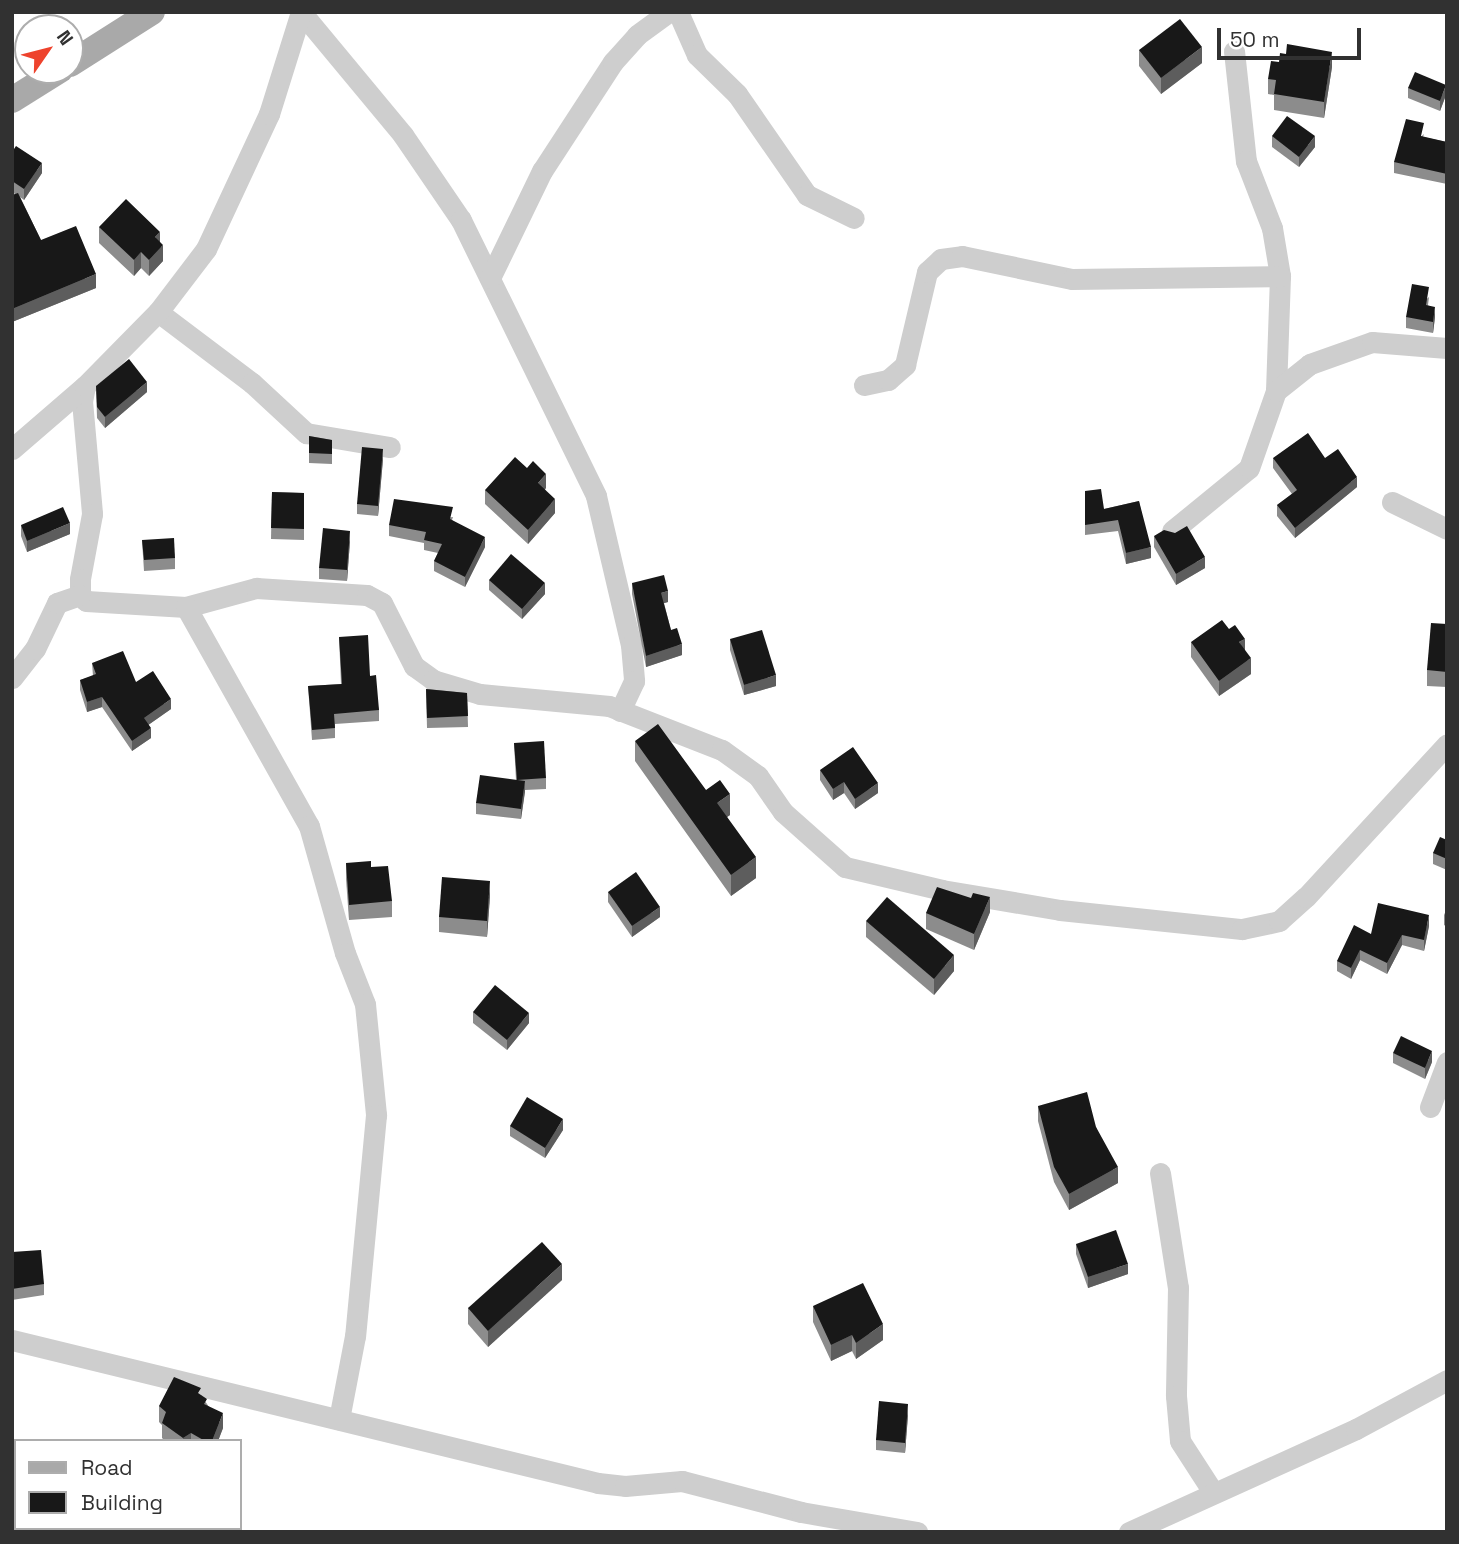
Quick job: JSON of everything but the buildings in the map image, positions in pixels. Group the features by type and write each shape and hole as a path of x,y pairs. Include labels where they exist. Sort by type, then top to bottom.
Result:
{"main road":[{"path":"84,55 152,12"},
{"path":"12,100 38,84"}],"street":[{"path":"12,449 85,386 158,312 206,249 269,114 301,12 402,135 461,220 596,496 631,645 634,681 620,711"},
{"path":"490,278 542,171 607,71 637,35 668,12"},
{"path":"678,12 697,55 737,94 807,195 854,218"},
{"path":"1172,531 1249,468 1276,391 1280,276 1272,228 1246,161 1234,51"},
{"path":"864,386 888,380 905,365 926,272 941,259 962,256 1072,279 1280,276"},
{"path":"158,312 251,383 306,433 390,447"},
{"path":"1276,391 1310,364 1372,342 1447,348"},
{"path":"80,594 83,548 92,514 82,401 85,386"},
{"path":"1392,502 1447,529"},
{"path":"12,678 35,649 57,603 80,594 100,604 186,607 256,588 368,595 382,603 414,666 433,680 480,694 536,697 620,711 722,750 758,776 783,812 845,867 942,890 1060,910 1242,929 1279,920 1306,897 1447,744"},
{"path":"186,607 309,826 345,953 365,1004 376,1115 355,1336 339,1419"},
{"path":"1430,1107 1447,1062"},
{"path":"1160,1174 1178,1288 1176,1395 1180,1441 1213,1492"},
{"path":"12,1340 598,1483 625,1486 682,1481 800,1512 918,1532"},
{"path":"1129,1532 1356,1429 1447,1380"}]}
